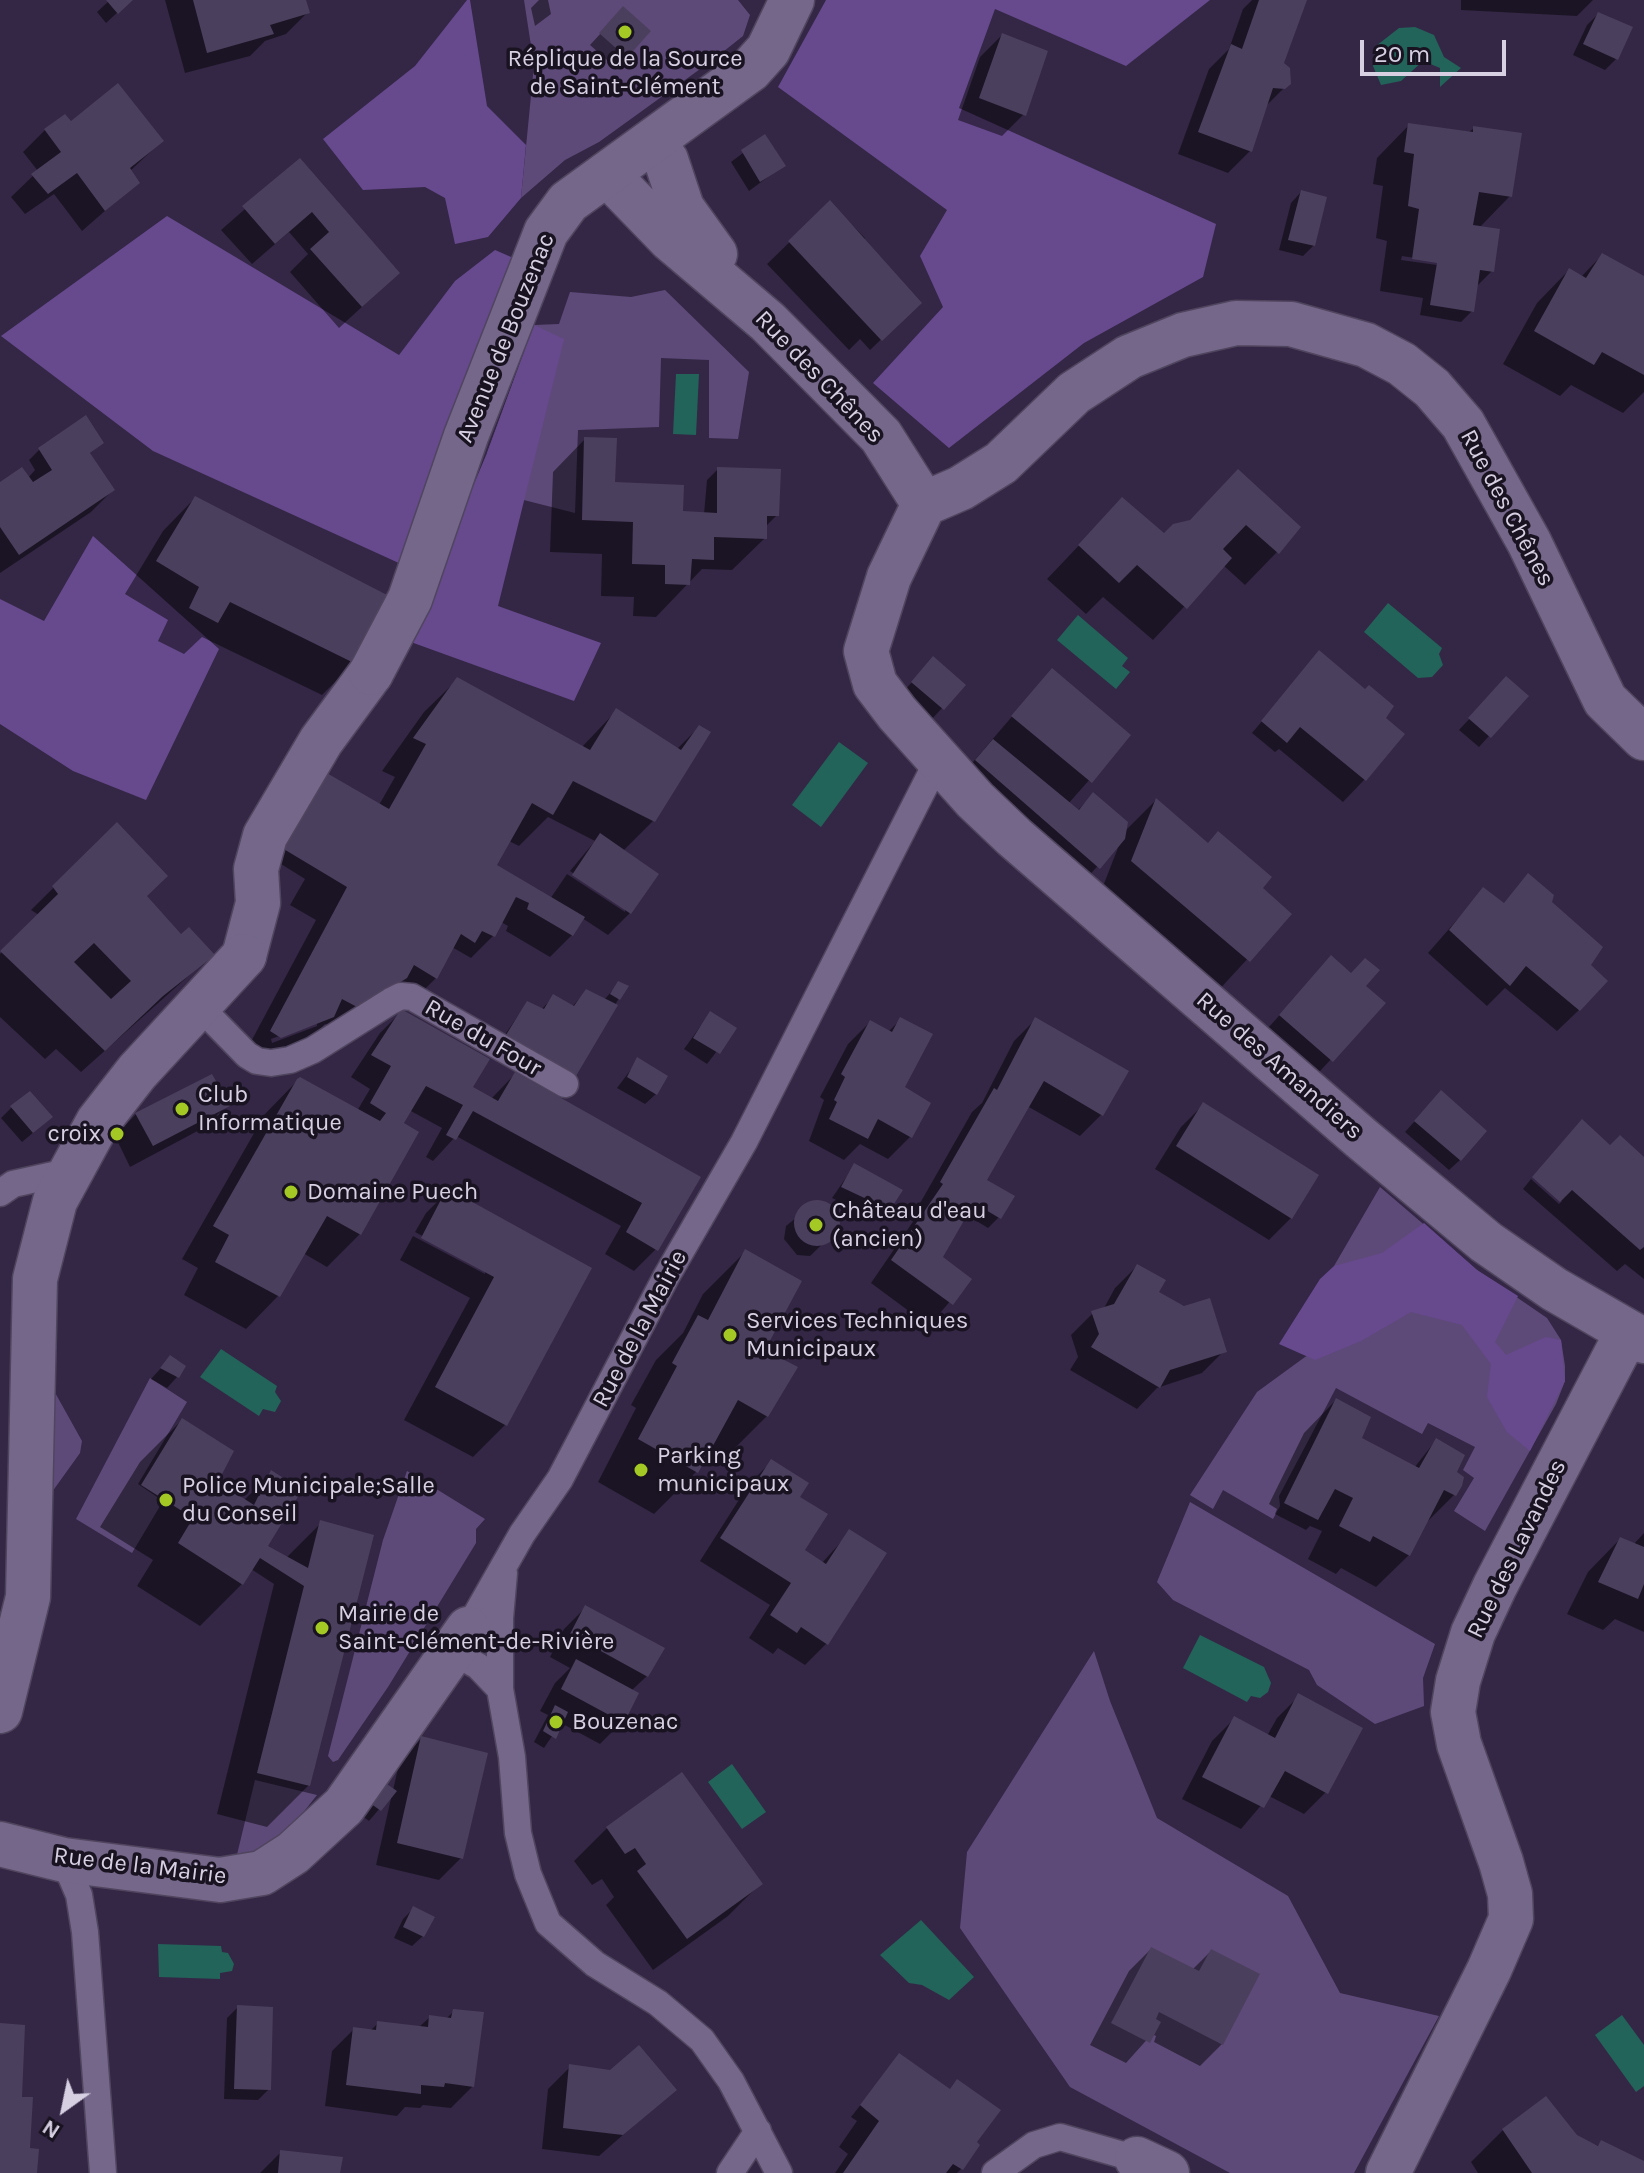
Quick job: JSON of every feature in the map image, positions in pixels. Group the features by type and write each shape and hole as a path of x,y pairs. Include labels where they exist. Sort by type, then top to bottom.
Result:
{"street":[{"name":"Avenue de Bouzenac","path":"199,1006 244,956 258,903 256,869 265,836 298,776 371,673 410,599 539,244 568,202 750,70 768,50 781,9"},
{"path":"652,142 666,160 682,208 693,226 768,322"},
{"name":"Rue des Chênes","path":"607,174 670,239 768,322 881,436 924,504 961,488 1001,463 1074,393 1129,357 1183,335 1236,323 1291,324 1366,345 1402,364 1432,388 1463,424 1529,542 1605,700 1644,738"},
{"path":"924,504 889,577 866,651 875,684 938,760"},
{"name":"Rue des Amandiers","path":"938,760 1014,837 1465,1224 1554,1289 1635,1337"},
{"path":"0,1711 28,1597 35,1279 46,1228 67,1172 98,1122 137,1072 199,1006"},
{"name":"Rue des Lavandes","path":"1388,2173 1489,1970 1511,1919 1510,1894 1501,1862 1459,1744 1453,1712 1458,1681 1473,1633 1495,1586 1635,1337"},
{"name":"Rue de la Mairie","path":"0,1844 64,1860 220,1880 262,1873 302,1846 344,1806 460,1640"}],"lane":[{"name":"Rue de la Mairie","path":"460,1640 505,1563 560,1479 666,1277 744,1142 938,760"},
{"name":"Rue du Four","path":"199,1006 247,1055 257,1061 271,1063 313,1050 391,1001 401,996 412,997 565,1084"},
{"path":"0,1193 13,1184 67,1172"},
{"path":"505,1563 500,1618 500,1689 512,1757 518,1833 528,1874 548,1923 595,1964 658,2003 702,2040 731,2081 779,2173"},
{"path":"460,1640 478,1666 500,1689"},
{"path":"64,1860 79,1895 85,1932 103,2173"},
{"path":"730,2173 758,2131"},
{"path":"995,2173 1034,2145 1060,2137 1152,2166"}],"shaded area":[{"path":"470,0 487,106 526,145 521,198 488,237 455,244 445,198 425,187 363,190 323,139 415,66"},
{"path":"524,0 738,0 750,15 743,36 599,142 565,160 521,198 534,65"},
{"path":"826,0 1210,0 1126,66 995,9 959,108 1216,224 1203,277 1084,343 949,448 873,383 943,307 920,256 947,210 778,87"},
{"path":"1415,27 1434,35 1444,57 1461,68 1440,87 1440,68 1423,61 1401,81 1381,85 1373,66 1376,46 1399,28"},
{"path":"167,216 399,355 455,281 495,250 518,260 401,564 153,451 1,336"},
{"path":"665,290 749,372 738,439 709,438 709,360 661,358 659,427 578,430 575,513 512,497 487,453 534,325 559,324 570,292 631,297"},
{"path":"534,325 564,339 498,606 601,643 574,701 408,641 487,453"},
{"path":"676,374 699,374 696,435 673,434"},
{"path":"93,536 219,649 146,800 73,771 0,724 0,599 44,621"},
{"path":"1388,603 1442,648 1439,654 1443,665 1432,677 1418,678 1364,632"},
{"path":"1078,615 1128,658 1122,666 1130,672 1116,689 1057,640"},
{"path":"839,742 868,763 821,827 792,805"},
{"path":"1380,1187 1477,1270 1547,1318 1561,1340 1565,1366 1565,1381 1556,1404 1485,1531 1454,1511 1474,1478 1463,1470 1475,1447 1428,1423 1422,1434 1336,1388 1279,1496 1280,1506 1273,1519 1223,1490 1213,1509 1190,1495 1257,1392 1305,1357 1350,1332 1334,1266"},
{"path":"1424,1223 1477,1270 1518,1296 1495,1342 1506,1355 1546,1337 1561,1340 1565,1381 1530,1451 1507,1432 1487,1397 1491,1364 1462,1325 1411,1312 1361,1341 1315,1360 1279,1344 1320,1279 1334,1266 1382,1253"},
{"path":"221,1349 277,1386 275,1392 281,1401 275,1412 263,1409 259,1416 200,1377"},
{"path":"150,1378 187,1402 138,1484 163,1501 132,1553 76,1519"},
{"path":"53,1389 82,1441 80,1453 52,1492"},
{"path":"407,1471 485,1519 476,1529 476,1543 388,1687 338,1760 333,1762 328,1756 383,1540"},
{"path":"1190,1502 1435,1644 1423,1678 1424,1706 1375,1724 1317,1685 1309,1670 1173,1600 1157,1582"},
{"path":"1200,1635 1264,1667 1271,1683 1268,1692 1260,1698 1251,1696 1247,1702 1183,1668"},
{"path":"1094,1651 1110,1701 1157,1818 1288,1896 1340,1993 1439,2016 1354,2173 1230,2173 1070,2087 960,1928 967,1852"},
{"path":"732,1764 766,1812 742,1829 708,1782"},
{"path":"255,1780 317,1795 276,1847 234,1867"},
{"path":"921,1920 974,1977 949,2000 922,1985 909,1983 880,1955"},
{"path":"158,1944 221,1946 222,1952 228,1953 234,1964 232,1971 220,1973 220,1979 159,1977"},
{"path":"1622,2015 1644,2045 1644,2086 1636,2092 1595,2035"}],"building":[{"path":"106,0 133,0 118,14"},
{"path":"193,0 306,0 310,13 270,25 274,34 207,53"},
{"path":"1259,0 1307,0 1284,63 1290,68 1291,84 1285,89 1273,88 1252,152 1198,132 1231,44 1242,49"},
{"name":"Réplique de la Source de Saint-Clément","path":"623,6 651,31 627,58 599,33"},
{"path":"1598,12 1633,27 1618,60 1583,44"},
{"path":"1002,33 1048,51 1026,116 979,98"},
{"path":"118,83 164,141 130,168 140,183 105,211 77,173 48,194 31,174 61,152 44,129 65,114 71,121"},
{"path":"1408,123 1473,132 1473,126 1522,133 1512,197 1479,192 1473,225 1500,229 1494,272 1480,270 1474,312 1430,305 1437,263 1412,259 1419,209 1408,206 1414,154 1404,152"},
{"path":"765,134 786,166 760,182 741,150"},
{"path":"300,158 400,273 362,307 310,249 329,232 312,212 275,244 242,206"},
{"path":"1301,190 1327,197 1315,246 1288,240"},
{"path":"830,200 922,303 882,341 788,241"},
{"path":"1602,253 1644,276 1644,375 1602,352 1594,365 1534,331 1569,268 1586,278"},
{"path":"86,415 104,443 90,453 115,490 19,555 0,527 0,482 22,467 33,482 52,470 38,448"},
{"path":"584,437 617,438 615,482 684,485 683,511 717,513 717,467 781,469 779,516 767,516 767,539 714,537 714,560 692,559 690,585 665,584 665,565 632,564 633,522 582,520"},
{"path":"1238,469 1301,527 1279,554 1246,525 1223,549 1232,558 1187,609 1137,565 1119,583 1078,545 1122,497 1164,533 1173,524 1190,520"},
{"path":"195,496 389,596 356,664 230,602 218,623 189,608 199,587 156,561"},
{"path":"1319,650 1365,689 1369,685 1394,706 1386,718 1405,734 1366,781 1300,727 1287,743 1261,721"},
{"path":"933,656 966,685 944,710 911,682"},
{"path":"1052,668 1131,735 1092,783 1011,716"},
{"path":"1506,676 1529,696 1491,738 1468,718"},
{"path":"457,677 590,750 616,708 681,750 699,725 711,732 655,822 573,781 553,815 532,803 497,865 585,917 573,936 527,909 529,903 516,897 495,937 482,931 475,943 461,934 437,979 414,965 407,978 359,1008 342,999 334,1017 281,1038 270,1031 347,887 282,848 325,772 389,809 426,744 413,738"},
{"path":"993,739 1079,810 1093,792 1128,822 1125,839 1100,869 975,760"},
{"path":"1156,798 1208,843 1218,831 1272,877 1263,888 1292,914 1250,962 1131,861"},
{"path":"117,822 168,876 147,896 181,934 189,927 215,955 163,996 105,1051 0,951 58,894 52,886","holes":["94,943 131,981 111,999 74,962"]},
{"path":"600,833 659,874 631,914 572,875"},
{"path":"1528,873 1554,895 1552,902 1603,947 1591,965 1608,981 1580,1011 1526,966 1510,986 1449,930 1483,887 1504,903"},
{"path":"1331,955 1351,973 1365,958 1380,970 1366,986 1386,1003 1333,1062 1279,1015"},
{"path":"618,981 629,986 620,1000 610,994"},
{"path":"586,989 618,1005 576,1076 506,1035 527,1001 544,1009 553,994 574,1006"},
{"path":"401,1009 490,1059 473,1087 498,1101 515,1072 701,1177 658,1251 626,1232 642,1203 473,1111 456,1140 446,1135 463,1105 426,1086 404,1123 419,1132 361,1235 327,1216 280,1297 215,1262 229,1235 213,1226 297,1079 300,1077 380,1121 386,1113 370,1103 391,1066 371,1055"},
{"path":"710,1011 737,1028 720,1054 693,1038"},
{"path":"900,1017 933,1034 905,1087 931,1103 912,1138 878,1119 868,1139 829,1119 845,1077 841,1074 870,1020 892,1032"},
{"path":"1035,1017 1129,1071 1103,1116 1044,1081 987,1180 1015,1196 1001,1219 974,1203 943,1257 972,1279 953,1305 891,1260 943,1184 940,1182 994,1088 997,1090"},
{"path":"637,1057 668,1076 657,1095 627,1077"},
{"name":"Club Informatique","path":"212,1074 230,1106 153,1146 135,1113"},
{"path":"1441,1090 1487,1131 1461,1161 1414,1121"},
{"path":"30,1091 53,1117 33,1133 10,1106"},
{"path":"1203,1102 1319,1175 1292,1219 1176,1146"},
{"path":"1582,1119 1610,1145 1620,1135 1644,1157 1644,1247 1640,1250 1572,1190 1560,1202 1532,1177"},
{"path":"854,1163 903,1190 890,1210 841,1187"},
{"path":"447,1188 592,1268 507,1426 435,1387 494,1277 421,1238"},
{"name":"Château d'eau (ancien)","path":"817,1200 833,1207 840,1223 833,1239 817,1246 801,1239 794,1223 801,1207"},
{"name":"Services Techniques Municipaux","path":"745,1249 802,1281 765,1350 798,1367 768,1417 738,1400 698,1473 638,1439 677,1366 672,1363 698,1315 708,1320"},
{"path":"1137,1264 1166,1280 1159,1292 1184,1306 1210,1298 1227,1352 1170,1370 1160,1388 1091,1347 1099,1334 1091,1311 1114,1304"},
{"path":"170,1355 186,1366 179,1378 160,1368"},
{"path":"1336,1398 1371,1417 1362,1438 1419,1468 1436,1438 1465,1455 1457,1472 1464,1477 1462,1486 1456,1496 1444,1490 1410,1556 1373,1536 1370,1542 1339,1526 1353,1498 1335,1489 1318,1520 1284,1503"},
{"path":"182,1418 234,1451 218,1482 254,1505 271,1470 302,1490 268,1546 308,1568 320,1520 374,1535 310,1786 257,1773 304,1586 260,1558 243,1585 178,1543 193,1518 141,1485"},
{"path":"771,1459 809,1483 800,1497 828,1514 805,1550 826,1564 849,1529 887,1553 828,1645 801,1627 797,1633 770,1615 791,1583 720,1538"},
{"path":"1620,1537 1644,1547 1644,1584 1638,1599 1598,1582"},
{"path":"585,1605 665,1648 648,1677 570,1634"},
{"path":"576,1659 639,1693 624,1723 561,1689"},
{"path":"1298,1693 1363,1728 1328,1794 1285,1771 1264,1808 1202,1777 1234,1716 1275,1738"},
{"name":"Bouzenac","path":"555,1705 568,1712 556,1739 543,1731"},
{"path":"421,1736 488,1753 463,1859 397,1843"},
{"path":"682,1772 763,1884 687,1939 637,1871 646,1864 635,1848 625,1854 606,1827"},
{"path":"384,1782 397,1791 381,1811 370,1803"},
{"path":"413,1906 435,1917 424,1937 403,1927"},
{"path":"1151,1947 1199,1971 1211,1949 1260,1974 1223,2045 1159,2012 1156,2019 1161,2022 1150,2043 1111,2023"},
{"path":"237,2005 273,2007 271,2090 234,2089"},
{"path":"453,2009 484,2012 474,2087 445,2083 444,2087 421,2085 421,2094 346,2085 353,2027 376,2030 377,2021 428,2027 429,2015 451,2018"},
{"path":"0,2023 25,2025 22,2097 33,2097 30,2148 39,2149 37,2173 0,2173"},
{"path":"639,2045 677,2090 623,2135 563,2128 569,2064 610,2070"},
{"path":"899,2053 950,2089 957,2079 1001,2110 977,2142 980,2145 963,2170 953,2164 946,2173 843,2173 879,2121 860,2105"},
{"path":"1546,2096 1577,2135 1598,2146 1601,2140 1644,2161 1644,2173 1532,2173 1502,2129"},
{"path":"280,2150 343,2157 340,2173 278,2173"}],"place":[{"name":"Réplique de la Source de Saint-Clément","path":"625,32"},
{"name":"Club Informatique","path":"182,1109"},
{"name":"croix","path":"117,1134"},
{"name":"Domaine Puech","path":"291,1192"},
{"name":"Château d'eau (ancien)","path":"816,1225"},
{"name":"Services Techniques Municipaux","path":"730,1335"},
{"name":"Parking municipaux","path":"641,1470"},
{"name":"Police Municipale;Salle du Conseil","path":"166,1500"},
{"name":"Mairie de Saint-Clément-de-Rivière","path":"322,1628"},
{"name":"Bouzenac","path":"556,1722"}]}
